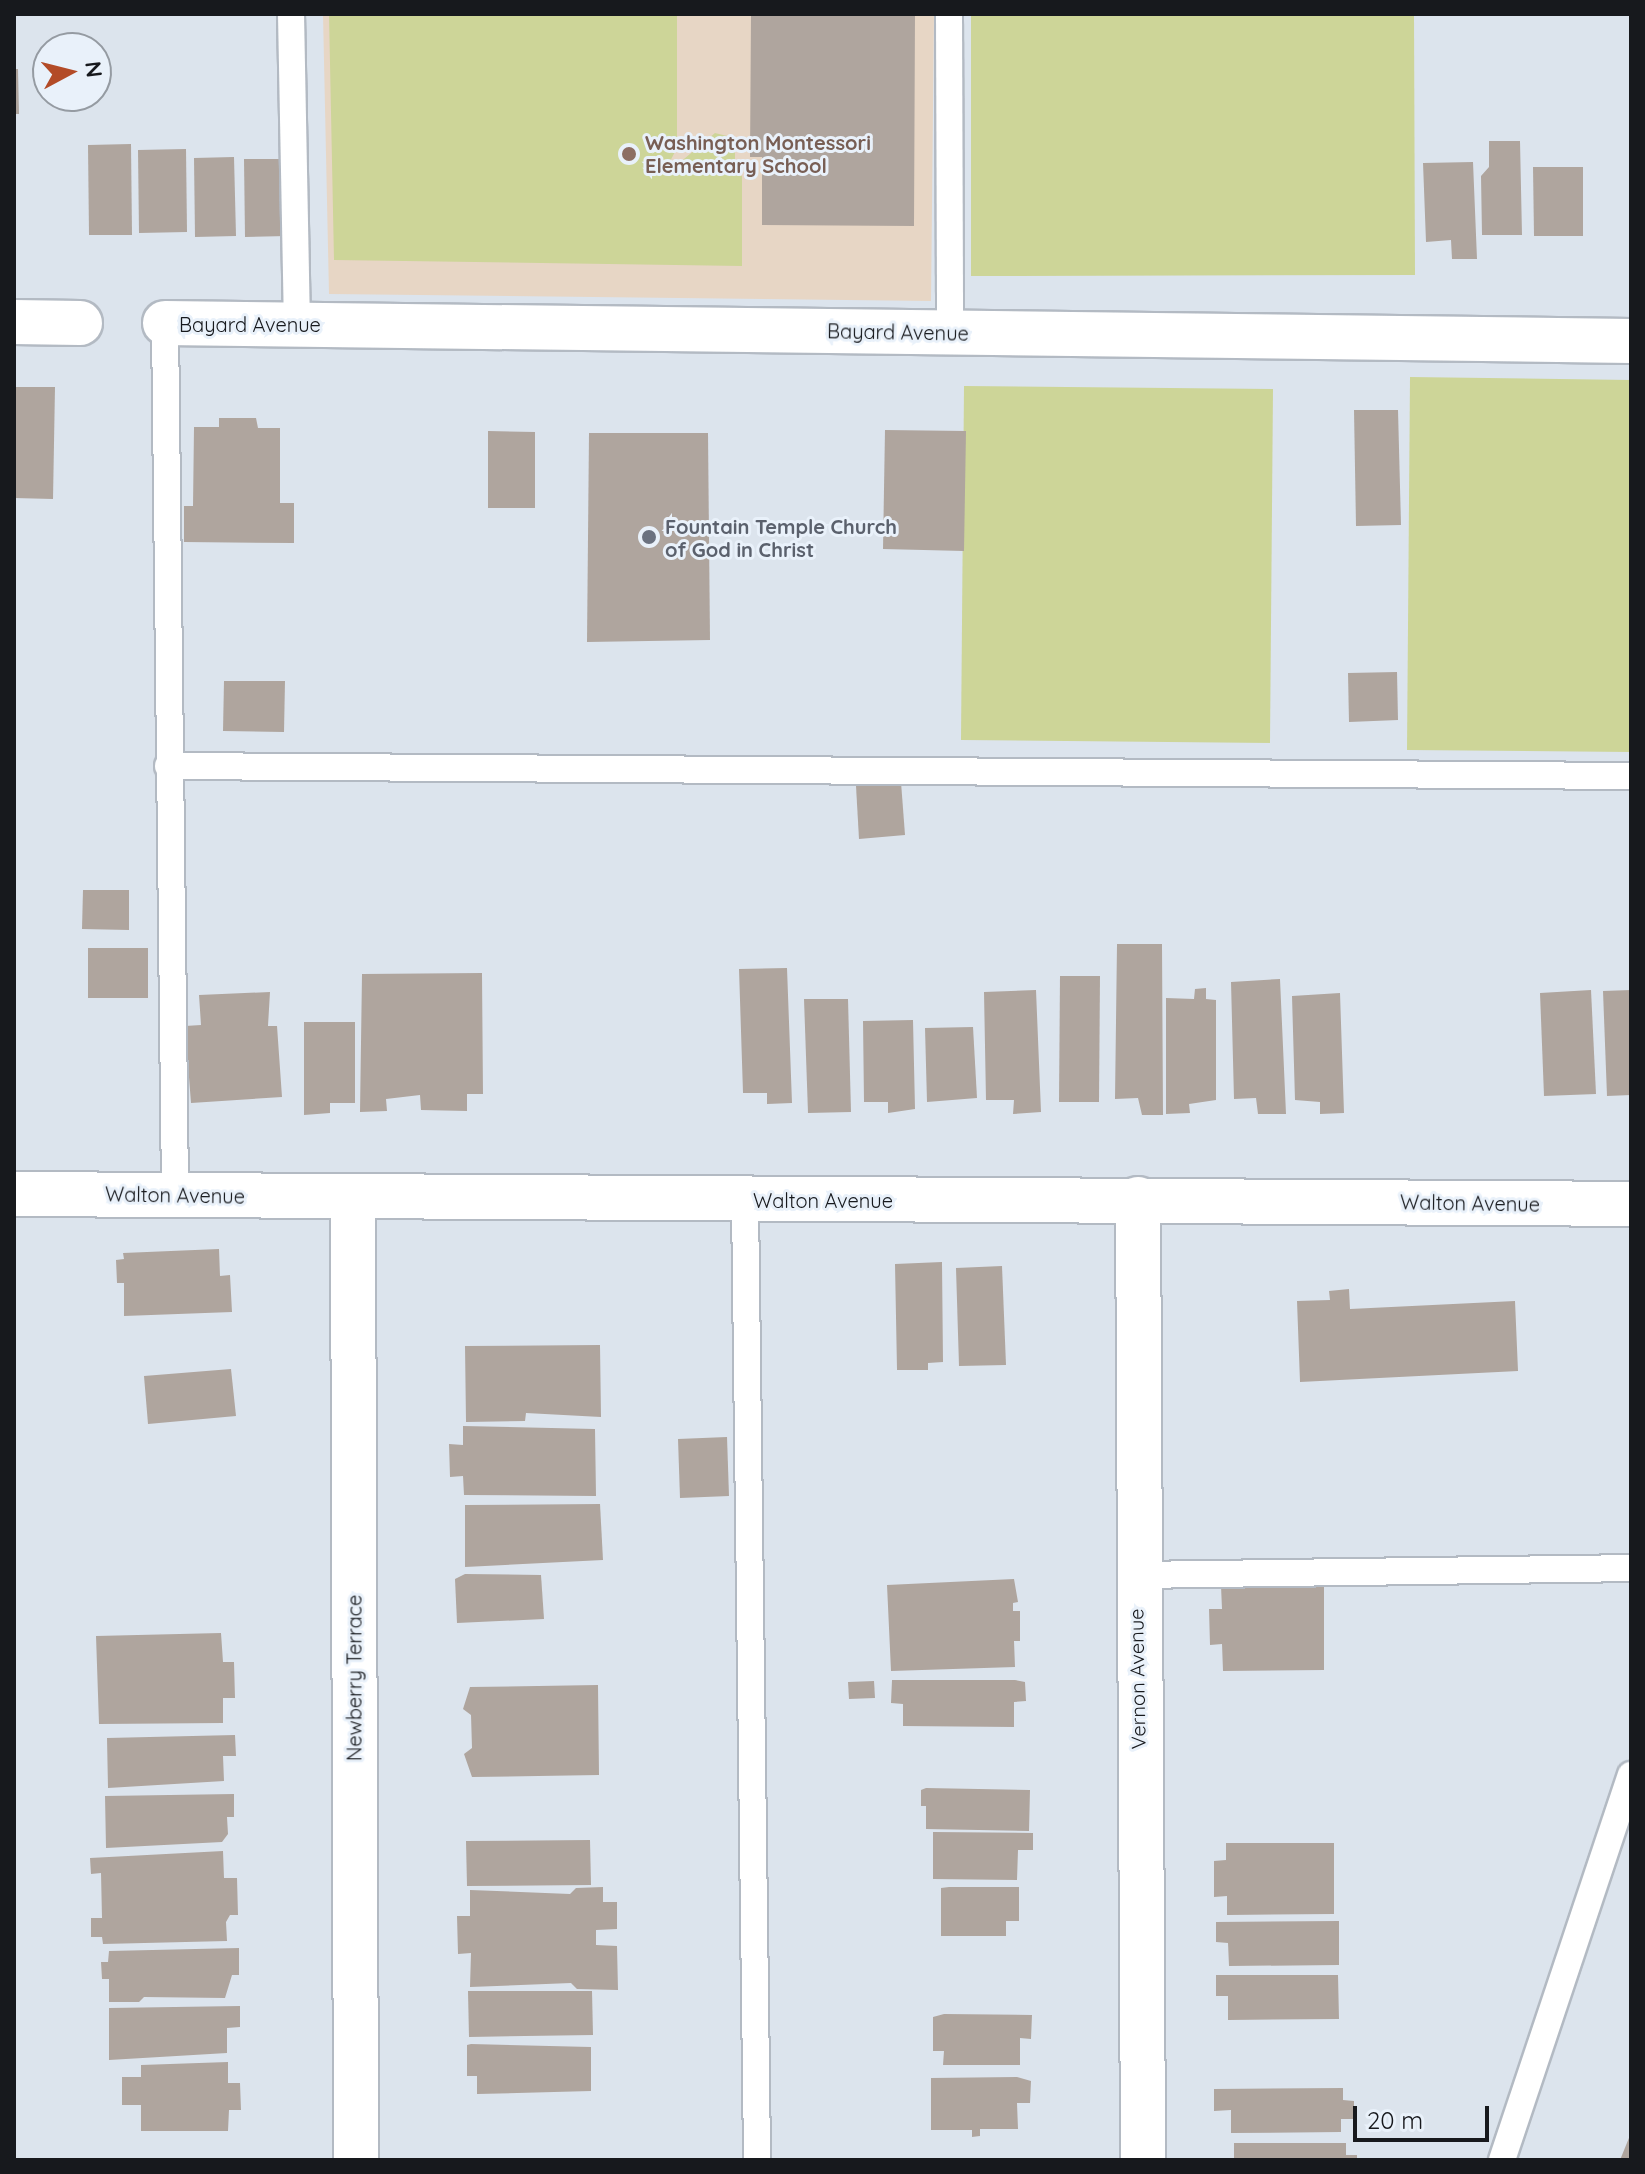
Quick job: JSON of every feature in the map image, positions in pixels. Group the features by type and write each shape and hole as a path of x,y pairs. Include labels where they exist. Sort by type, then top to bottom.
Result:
{"street":[{"path":"14,322 80,323"},
{"name":"Bayard Avenue","path":"165,323 1631,341"},
{"name":"Walton Avenue","path":"14,1194 745,1201 1138,1199 1631,1204"},
{"name":"Newberry Terrace","path":"353,1197 356,2160"},
{"name":"Vernon Avenue","path":"1138,1199 1136,1575 1143,2160"}],"lane":[{"path":"291,14 297,324"},
{"path":"949,14 950,333"},
{"path":"165,323 175,1195"},
{"path":"168,766 1631,776"},
{"path":"745,1201 757,2160"},
{"path":"1136,1575 1631,1568"},
{"path":"1502,2160 1631,1775"}],"shaded area":[{"name":"Washington Montessori Elementary School","path":"323,14 934,14 931,301 329,294"}],"green space":[{"path":"329,14 677,14 677,148 667,167 672,169 715,133 735,138 735,175 742,176 742,266 334,260"},
{"path":"971,14 1414,14 1415,275 971,276"},
{"path":"1410,377 1631,380 1631,752 1407,750"},
{"path":"964,386 1273,389 1270,743 961,740"}],"building":[{"path":"751,14 915,14 914,226 762,225 762,157 750,157"},
{"path":"14,69 18,69 19,114 14,114"},
{"path":"1489,141 1520,141 1522,235 1482,235 1481,176 1489,167"},
{"path":"131,144 132,235 89,235 88,145"},
{"path":"186,149 187,232 139,233 138,150"},
{"path":"234,157 236,236 195,237 194,158"},
{"path":"244,159 285,159 287,236 245,237"},
{"path":"1473,162 1477,259 1452,259 1451,240 1426,242 1423,163"},
{"path":"1533,167 1583,167 1583,236 1534,236"},
{"path":"14,387 55,387 53,499 14,498"},
{"path":"1354,410 1398,410 1401,525 1356,526"},
{"path":"219,418 256,418 258,428 280,428 280,503 294,503 294,543 184,542 184,506 193,506 194,427 219,427"},
{"path":"885,430 966,431 964,551 883,549"},
{"path":"488,431 535,432 535,508 488,508"},
{"name":"Fountain Temple Church of God in Christ","path":"589,433 708,433 710,640 587,642"},
{"path":"1397,672 1398,720 1349,722 1348,673"},
{"path":"224,681 285,681 284,732 223,731"},
{"path":"901,782 905,835 859,839 856,786"},
{"path":"83,890 129,890 129,930 82,929"},
{"path":"1117,944 1162,944 1163,1115 1142,1115 1138,1098 1115,1099"},
{"path":"88,948 148,948 148,998 88,998"},
{"path":"787,968 792,1103 767,1104 767,1093 743,1093 739,969"},
{"path":"482,973 483,1094 467,1094 467,1111 421,1110 420,1095 386,1099 387,1111 360,1112 362,974"},
{"path":"1060,976 1100,976 1099,1102 1059,1102"},
{"path":"1280,979 1286,1114 1258,1114 1256,1098 1234,1099 1231,982"},
{"path":"1206,988 1206,999 1216,1000 1216,1100 1189,1104 1190,1113 1166,1114 1166,998 1194,999 1195,989"},
{"path":"1036,990 1041,1112 1013,1114 1014,1100 986,1100 984,992"},
{"path":"1591,990 1596,1094 1544,1096 1540,993"},
{"path":"1631,990 1631,1095 1607,1096 1603,991"},
{"path":"270,992 268,1026 277,1026 282,1097 191,1103 185,1026 201,1025 199,995"},
{"path":"1340,993 1344,1113 1320,1114 1320,1102 1295,1100 1292,996"},
{"path":"804,999 848,999 851,1112 808,1113"},
{"path":"913,1020 915,1109 888,1113 888,1102 864,1102 863,1021"},
{"path":"304,1022 355,1022 355,1103 330,1103 330,1113 304,1115"},
{"path":"973,1027 977,1098 927,1102 925,1028"},
{"path":"219,1249 220,1276 230,1275 232,1312 124,1316 124,1283 117,1283 116,1260 124,1259 123,1253"},
{"path":"942,1262 943,1362 928,1363 928,1370 897,1370 895,1264"},
{"path":"1002,1266 1006,1365 959,1366 956,1268"},
{"path":"1349,1289 1350,1309 1515,1301 1518,1371 1300,1382 1297,1301 1330,1300 1329,1291"},
{"path":"600,1345 601,1417 526,1413 525,1421 466,1422 465,1346"},
{"path":"231,1369 236,1416 148,1424 144,1376"},
{"path":"463,1426 595,1429 596,1496 464,1495 463,1476 450,1477 449,1444 463,1445"},
{"path":"727,1437 729,1496 680,1498 678,1439"},
{"path":"600,1504 603,1560 465,1567 465,1505"},
{"path":"465,1574 541,1575 544,1619 457,1623 455,1579"},
{"path":"1014,1579 1018,1602 1013,1603 1013,1611 1020,1611 1020,1641 1014,1641 1015,1667 891,1671 887,1585"},
{"path":"1221,1586 1324,1586 1324,1670 1223,1671 1222,1644 1210,1645 1209,1609 1222,1609"},
{"path":"221,1633 223,1662 234,1662 235,1698 223,1698 223,1723 99,1724 96,1636"},
{"path":"892,1680 1015,1680 1025,1682 1026,1701 1014,1702 1014,1727 903,1726 903,1704 891,1703"},
{"path":"874,1681 875,1698 849,1699 848,1682"},
{"path":"598,1685 599,1775 472,1777 464,1754 472,1748 471,1715 463,1709 470,1687"},
{"path":"235,1735 236,1756 223,1756 224,1781 108,1788 107,1738"},
{"path":"921,1790 1030,1790 1029,1831 926,1829 926,1806 921,1806"},
{"path":"234,1794 234,1817 227,1817 228,1834 222,1842 106,1848 105,1796"},
{"path":"933,1832 1033,1833 1033,1850 1018,1850 1017,1880 933,1879"},
{"path":"590,1840 591,1885 467,1886 466,1841"},
{"path":"1226,1843 1334,1843 1334,1914 1227,1915 1227,1896 1214,1897 1214,1861 1226,1860"},
{"path":"223,1851 224,1878 237,1878 238,1915 230,1915 226,1922 227,1941 103,1944 102,1937 91,1937 91,1918 102,1918 101,1873 91,1874 90,1858"},
{"path":"603,1887 603,1902 617,1902 617,1929 596,1930 596,1945 617,1946 618,1990 577,1989 571,1983 470,1987 471,1953 458,1954 457,1916 470,1916 470,1890 570,1894 576,1888"},
{"path":"1019,1887 1019,1921 1006,1921 1006,1936 941,1936 941,1888"},
{"path":"1339,1921 1339,1965 1229,1966 1228,1943 1216,1942 1216,1922"},
{"path":"239,1948 239,1975 232,1975 225,1998 144,1997 139,2002 109,2002 109,1979 102,1979 101,1962 108,1962 109,1951"},
{"path":"1216,1975 1338,1975 1339,2019 1228,2020 1228,1996 1216,1996"},
{"path":"468,1991 592,1991 593,2035 469,2037"},
{"path":"240,2006 240,2027 227,2028 227,2053 109,2060 109,2008"},
{"path":"944,2014 1032,2015 1031,2039 1020,2038 1020,2065 943,2065 944,2051 933,2051 933,2017"},
{"path":"467,2045 591,2047 591,2091 477,2094 477,2076 467,2076"},
{"path":"228,2062 228,2083 240,2083 241,2110 229,2110 228,2131 141,2131 141,2105 122,2105 122,2077 141,2077 141,2065"},
{"path":"1017,2077 1031,2081 1030,2103 1017,2103 1018,2129 980,2129 980,2136 972,2137 972,2130 931,2130 931,2078"},
{"path":"1343,2088 1343,2100 1354,2101 1354,2119 1341,2119 1341,2132 1231,2133 1231,2110 1214,2111 1214,2089"},
{"path":"1631,2133 1631,2160 1620,2160"},
{"path":"1234,2143 1346,2143 1346,2155 1357,2155 1357,2160 1234,2160"}],"place":[{"name":"Washington Montessori Elementary School","path":"629,154"},
{"name":"Fountain Temple Church of God in Christ","path":"649,537"}]}
